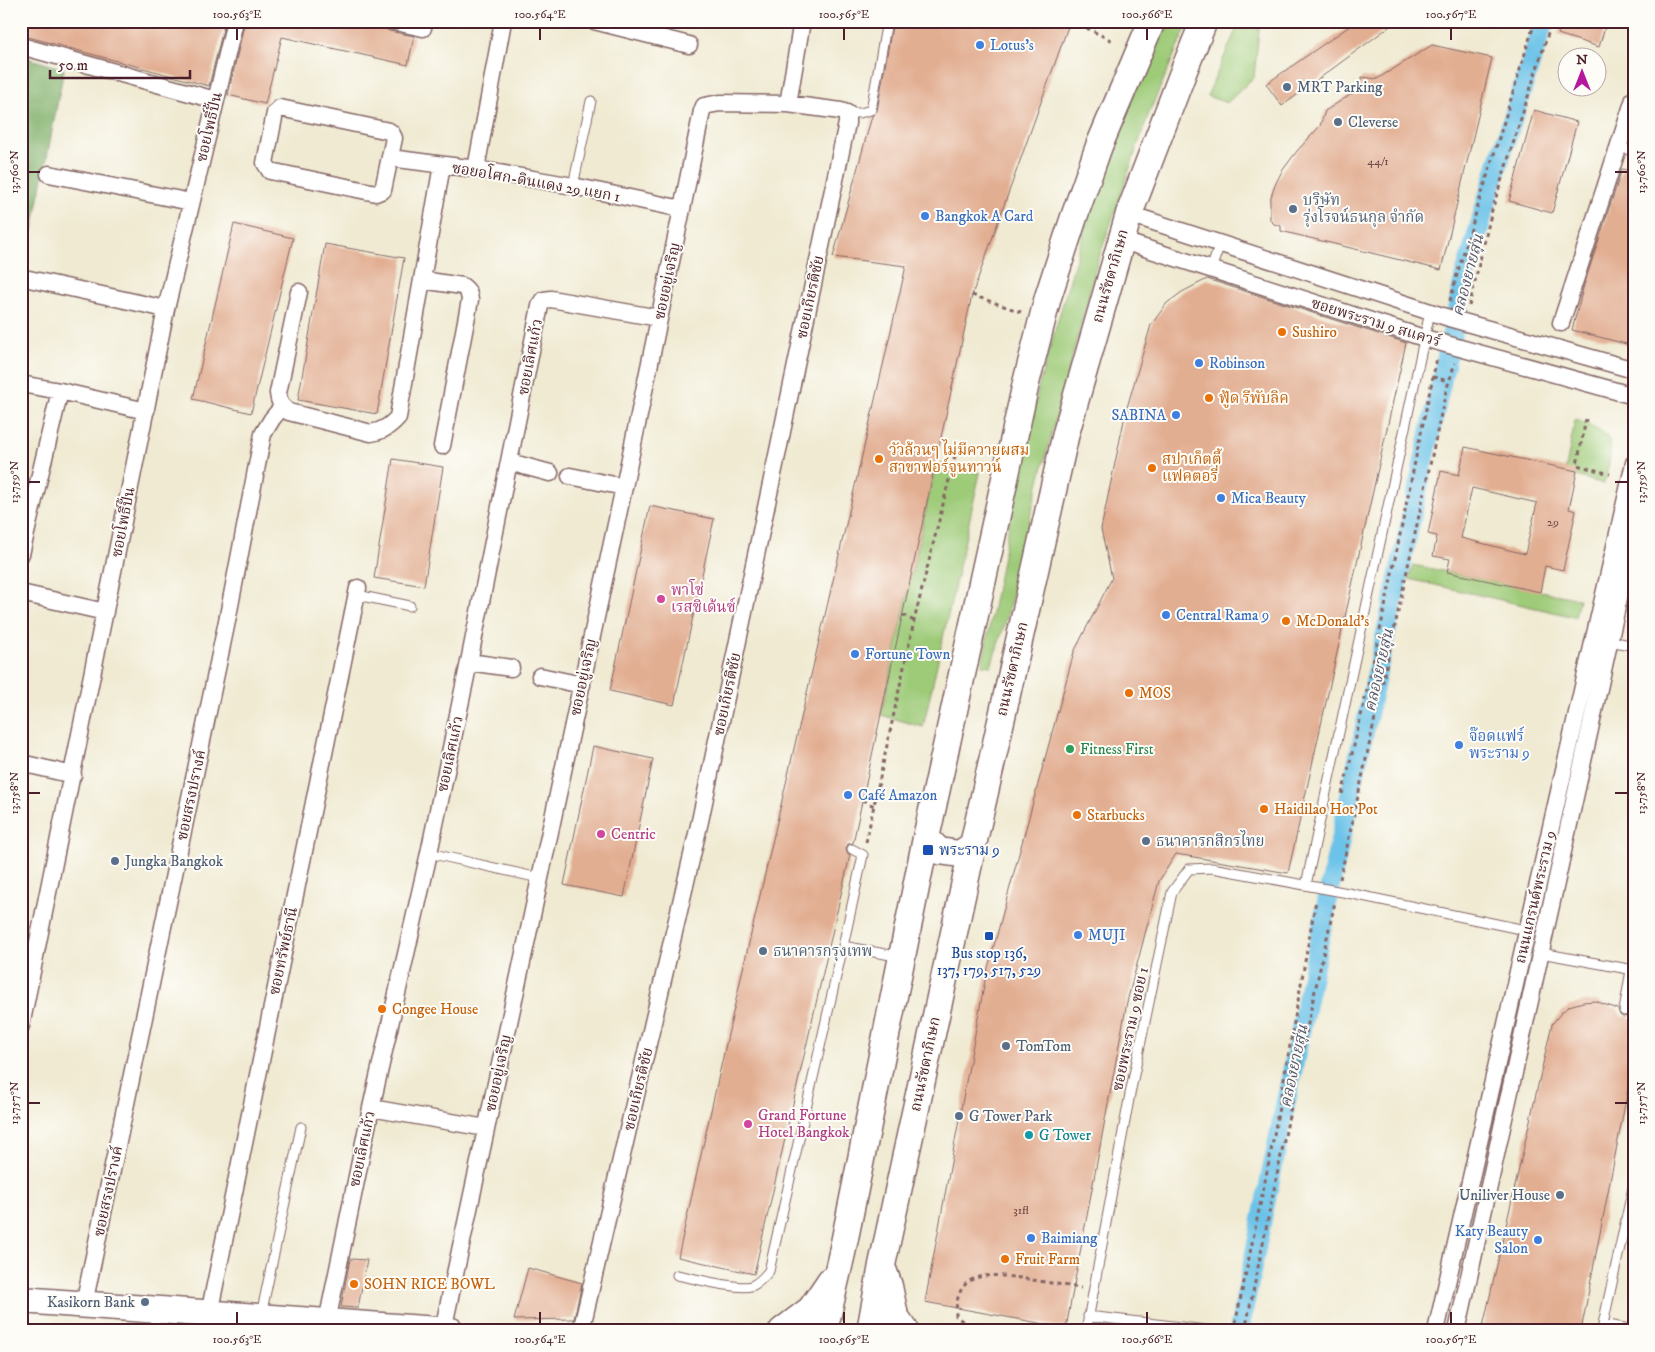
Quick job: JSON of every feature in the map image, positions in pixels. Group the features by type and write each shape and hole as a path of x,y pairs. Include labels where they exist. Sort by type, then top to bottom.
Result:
{"main road":[{"path":"824,1331 842,1253 926,838 1011,449 1048,297 1099,146 1152,21"},
{"name":"ถนนรัชดาภิเษก","path":"870,1331 882,1265 973,845 1066,433 1128,214 1204,21"},
{"path":"926,838 940,851 960,854 973,845"},
{"path":"782,1331 811,1309 828,1286 842,1253"},
{"path":"882,1265 889,1286 895,1316 906,1331"},
{"path":"21,1300 209,1314 252,1324"},
{"path":"21,1314 252,1324 327,1322 375,1328 451,1331"}],"street":[{"name":"ซอยโพธิ์ปั้น","path":"21,1026 166,309 235,21"},
{"path":"391,21 423,28"},
{"path":"476,169 503,21"},
{"path":"594,21 690,45"},
{"path":"802,21 788,104 847,113"},
{"path":"21,46 215,100"},
{"path":"1561,323 1626,149 1634,99"},
{"name":"ซอยอยู่เจริญ","path":"443,1330 582,685 702,111 704,106 720,103 788,104"},
{"path":"282,108 389,132 394,138 390,158 383,190 376,193 270,171 265,163 275,112 282,108"},
{"name":"ซอยเกียรติชัย","path":"581,1331 700,821 847,123 847,113"},
{"name":"ซอยอโศก-ดินแดง 29 แยก 1","path":"390,158 476,169 573,186 682,209"},
{"path":"299,292 278,393 278,400 282,407 289,412 370,433 390,426 398,417 442,165"},
{"path":"49,174 191,202"},
{"name":"ซอยพระราม 9 สแควร์","path":"1128,214 1430,312 1634,370"},
{"name":"ซอยพระราม 9 สแควร์","path":"1120,240 1424,338 1634,396"},
{"path":"28,279 166,309"},
{"path":"422,280 462,286 467,289 470,300 442,446"},
{"name":"ซอยเลิศแก้ว","path":"327,1322 371,1108 429,853 510,462 540,306 544,300 551,299 659,318"},
{"path":"21,384 146,410"},
{"path":"21,554 60,391"},
{"name":"ซอยสรงปรางค์","path":"84,1304 225,631 263,434 282,407"},
{"path":"510,462 550,473"},
{"name":"ถนนแกรนด์พระราม 9","path":"1458,1331 1545,935 1634,463"},
{"path":"570,476 624,487"},
{"name":"ถนนแกรนด์พระราม 9","path":"1436,1331 1527,930 1602,639 1634,530"},
{"name":"ซอยทรัพย์ธานี","path":"209,1314 357,591"},
{"path":"21,594 105,612"},
{"path":"469,662 511,668"},
{"path":"540,676 582,685"},
{"path":"21,763 72,775"},
{"path":"371,1108 486,1128"}],"lane":[{"path":"847,113 871,110 887,21"},
{"path":"573,186 591,101"},
{"path":"1211,269 1220,244"},
{"path":"1306,885 1430,312"},
{"path":"357,591 410,606"},
{"path":"1602,639 1634,646"},
{"path":"677,1276 735,1286 750,1286 761,1280 769,1271 863,855 852,849"},
{"path":"429,853 539,878"},
{"name":"ซอยพระราม 9 ซอย 1","path":"1086,1331 1130,1094 1172,892 1189,869 1212,868 1306,885 1545,935"},
{"path":"843,946 902,957"},
{"path":"1541,953 1632,970 1624,1011"},
{"path":"252,1324 301,1127"},
{"path":"1634,1183 1603,1324 1616,1329 1634,1330"},
{"path":"1088,1316 1215,1331"}],"path":[{"path":"1072,21 1115,42"},
{"path":"1456,318 1458,271 1536,21"},
{"path":"1456,318 1552,21"},
{"path":"972,295 1017,311"},
{"path":"1339,885 1446,391 1453,346"},
{"path":"1434,377 1448,381"},
{"path":"1341,797 1392,575 1431,383"},
{"path":"1586,419 1577,465 1610,474"},
{"path":"863,855 914,621 957,448"},
{"path":"903,615 914,621"},
{"path":"863,800 874,806"},
{"path":"1237,1331 1235,1325 1270,1157 1319,888"},
{"path":"1244,1331 1312,1004 1336,901"},
{"path":"1010,1331 966,1324 956,1316 956,1303 962,1287 971,1279 997,1275 1076,1287"}],"green space":[{"path":"1166,21 1189,21 1149,113 1098,260 1035,496 1007,617 991,666 982,665 1010,519 1039,385 1100,177 1146,64"},
{"path":"1240,21 1260,21 1254,77 1227,103 1207,96"},
{"path":"21,56 64,69 28,256 21,254"},
{"path":"1575,420 1600,430 1610,443 1610,460 1604,484 1565,473"},
{"path":"936,463 980,473 923,727 881,715"},
{"path":"1413,565 1579,599 1575,617 1409,579"}],"building":[{"path":"21,21 225,21 209,86 21,35"},
{"path":"245,21 363,21 382,26 389,31 414,36 408,65 282,37 265,104 228,95"},
{"name":"Fortune Town","path":"893,21 1070,21 972,295 853,843 848,844 846,849 850,855 754,1274 678,1257 906,266 833,257 872,116 877,111"},
{"path":"1357,21 1397,21 1282,106 1266,84"},
{"path":"1562,21 1607,21 1599,47 1558,34"},
{"path":"1432,45 1492,58 1441,270 1281,231 1281,226 1274,224 1270,220 1270,200 1275,185 1282,171 1297,151 1320,126 1325,111 1356,91 1362,77 1377,79"},
{"path":"1534,110 1577,122 1552,213 1509,201"},
{"path":"1622,169 1634,172 1634,346 1572,330 1584,285"},
{"path":"234,224 293,238 251,413 193,399"},
{"path":"325,244 404,258 377,414 298,400"},
{"path":"1207,279 1406,343 1288,873 1176,854 1159,881 1127,1002 1066,1328 925,1302 986,975 1074,652 1112,578 1101,529 1126,411 1151,325 1167,303 1182,292"},
{"path":"1465,447 1577,471 1569,509 1576,511 1563,570 1545,566 1540,592 1447,572 1450,559 1433,556 1437,536 1428,534 1441,471 1459,475","holes":["1472,488 1537,503 1525,554 1461,538"]},
{"path":"393,459 443,467 424,586 374,578"},
{"path":"650,506 714,519 674,705 610,691"},
{"path":"593,746 653,759 624,897 564,885"},
{"name":"Uniliver House","path":"1595,1001 1618,1009 1620,1015 1623,1017 1628,1016 1634,1022 1634,1058 1581,1331 1482,1331 1552,1024 1569,1006"},
{"name":"SOHN RICE BOWL","path":"350,1259 367,1260 358,1308 341,1307"},
{"path":"528,1268 582,1283 574,1319 514,1320"}],"waterway":[{"name":"คลองยายสุ่น","path":"1240,1326 1334,868 1464,279 1490,190 1544,21"}],"place":[{"name":"Lotus's","path":"980,45"},
{"name":"MRT Parking","path":"1287,87"},
{"name":"Cleverse","path":"1338,122"},
{"name":"บริษัท รุ่งโรจน์ธนกุล จำกัด","path":"1293,209"},
{"name":"Bangkok A Card","path":"925,216"},
{"name":"Sushiro","path":"1282,332"},
{"name":"Robinson","path":"1199,363"},
{"name":"ฟู้ด รีพับลิค","path":"1209,398"},
{"name":"SABINA","path":"1176,415"},
{"name":"วัวล้วนๆ ไม่มีควายผสม สาขาฟอร์จูนทาวน์","path":"879,459"},
{"name":"สปาเก็ตตี้ แฟคตอรี่","path":"1152,468"},
{"name":"Mica Beauty","path":"1221,498"},
{"name":"พาโซ่ เรสซิเด้นซ์","path":"661,599"},
{"name":"Central Rama 9","path":"1166,615"},
{"name":"McDonald's","path":"1286,621"},
{"name":"Fortune Town","path":"855,654"},
{"name":"MOS","path":"1129,693"},
{"name":"จ๊อดแฟร์ พระราม 9","path":"1459,745"},
{"name":"Fitness First","path":"1070,749"},
{"name":"Café Amazon","path":"848,795"},
{"name":"Haidilao Hot Pot","path":"1264,809"},
{"name":"Starbucks","path":"1077,815"},
{"name":"Centric","path":"601,834"},
{"name":"ธนาคารกสิกรไทย","path":"1146,841"},
{"name":"พระราม 9","path":"928,850"},
{"name":"Jungka Bangkok","path":"115,861"},
{"name":"MUJI","path":"1078,935"},
{"name":"Bus stop 136, 137, 179, 517, 529","path":"989,936"},
{"name":"ธนาคารกรุงเทพ","path":"763,951"},
{"name":"Congee House","path":"382,1009"},
{"name":"TomTom","path":"1006,1046"},
{"name":"G Tower Park","path":"959,1116"},
{"name":"Grand Fortune Hotel Bangkok","path":"748,1124"},
{"name":"G Tower","path":"1029,1135"},
{"name":"Uniliver House","path":"1560,1195"},
{"name":"Baimiang","path":"1031,1238"},
{"name":"Katy Beauty Salon","path":"1538,1240"},
{"name":"Fruit Farm","path":"1005,1259"},
{"name":"SOHN RICE BOWL","path":"354,1284"},
{"name":"Kasikorn Bank","path":"145,1302"}]}
